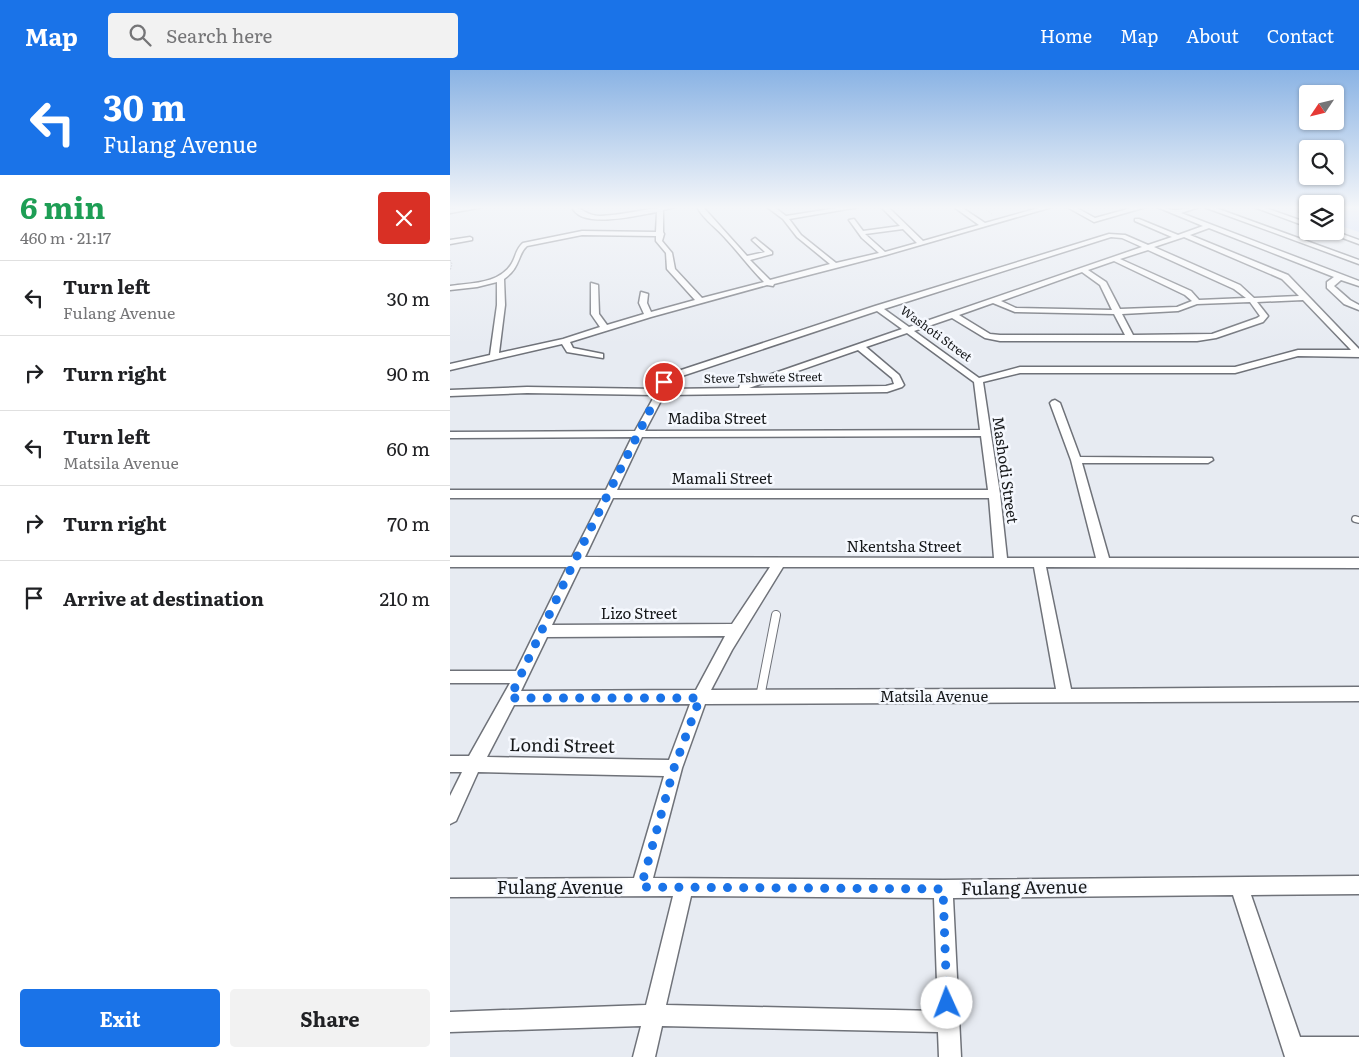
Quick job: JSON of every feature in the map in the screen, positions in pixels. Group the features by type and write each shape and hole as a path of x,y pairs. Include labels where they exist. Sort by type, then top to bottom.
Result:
{"street":[{"path":"450,288 501,279 515,264 519,253"},
{"path":"669,253 672,271 701,302"},
{"path":"740,253 770,284"},
{"path":"745,259 770,253"},
{"path":"820,253 835,265"},
{"path":"450,367 565,341 648,315 770,284 835,265 887,253"},
{"path":"450,816 474,764 510,698 574,562 666,379 675,373 1051,253"},
{"path":"734,390 1133,253"},
{"path":"953,314 984,334 995,338 1196,338 1213,336 1264,318 1251,299 1237,287 1160,253"},
{"path":"1227,253 1279,273 1295,285 1359,353"},
{"path":"1279,253 1359,284"},
{"path":"1334,253 1359,262"},
{"path":"1115,259 1184,290 1195,298 1196,302"},
{"path":"1083,270 1100,281 1130,338"},
{"path":"1340,277 1331,282 1330,286 1348,302 1359,308"},
{"path":"494,356 501,305 501,279"},
{"path":"594,285 595,314 605,330"},
{"path":"644,294 643,302 648,315"},
{"path":"993,300 1015,310 1116,312 1178,309 1196,302 1307,298"},
{"name":"Washoti Street","path":"878,308 978,381"},
{"path":"565,341 570,350 574,352 600,356"},
{"name":"Steve Tshwete Street","path":"450,393 527,390 660,392 888,389 899,385 896,377 860,346"},
{"path":"978,381 1020,370 1235,370 1298,353 1359,353"},
{"name":"Mashodi Street","path":"978,381 994,494 1001,563"},
{"path":"1055,403 1076,460 1104,563"},
{"name":"Madiba Street","path":"450,435 984,433"},
{"path":"1076,460 1208,460"},
{"name":"Mamali Street","path":"450,494 994,494"},
{"name":"Nkentsha Street","path":"450,562 1359,564"},
{"path":"641,887 674,768 700,698 735,630 779,563"},
{"path":"1039,563 1066,696"},
{"name":"Lizo Street","path":"542,632 735,630"},
{"path":"450,677 519,677"},
{"name":"Matsila Avenue","path":"510,698 1359,694"},
{"name":"Londi Street","path":"450,764 674,768"},
{"name":"Fulang Avenue","path":"450,888 943,889 1359,885"},
{"path":"1239,886 1294,1053 1359,1048"},
{"path":"644,1057 684,887"},
{"path":"943,889 950,1057"},
{"path":"450,1022 654,1015 948,1022"}],"lane":[{"path":"760,698 776,615"}],"path":[{"path":"450,260 452,264 450,271"}],"route":[{"path":"664,382 574,562 510,698 700,698 674,768 641,887 943,889 947,1003"}]}
